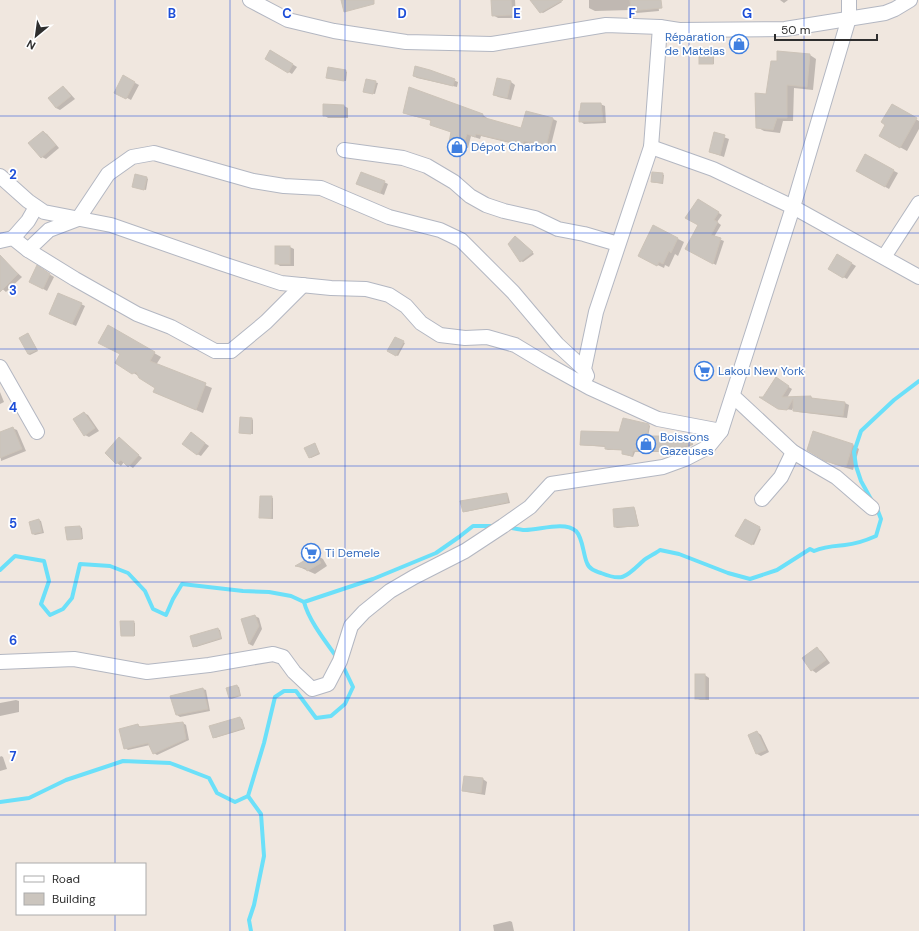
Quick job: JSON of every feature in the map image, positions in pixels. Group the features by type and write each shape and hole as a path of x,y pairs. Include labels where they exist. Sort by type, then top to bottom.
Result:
{"street":[{"path":"250,0 288,20 334,31 406,42 492,44 606,25 660,27 679,30 785,29 885,13 910,0"},
{"path":"0,662 74,659 147,672 209,665 273,654 283,657 294,672 312,689 328,684 340,661 352,626 364,612 390,591 465,551 503,526 530,507 551,484 663,467 686,459 708,446 721,431 733,396 793,207 849,18 850,0"},
{"path":"590,388 584,369 596,312 651,147 660,27"},
{"path":"651,147 712,169 793,207 919,277"},
{"path":"344,150 403,158 427,166 454,182 470,196 486,205 535,218 558,229 584,234 618,244"},
{"path":"28,250 49,230 78,218 108,174 132,157 154,153 253,181 284,186 321,188 390,217 440,230 461,240 513,292 557,344 584,369"},
{"path":"0,176 28,201 44,212 111,224 220,264 281,282 331,288 366,289 389,295 406,306 421,323 440,335 465,338 487,337 515,345 545,364 590,388 658,419 721,431"},
{"path":"884,257 919,203"},
{"path":"36,207 28,221 7,239 137,314 171,327 215,351 231,351 266,322 303,285"},
{"path":"0,367 37,432"},
{"path":"733,396 793,452 836,477 872,508"},
{"path":"762,498 781,477 793,452"}],"building":[{"path":"341,0 374,0 374,4 344,12"},
{"path":"491,0 511,0 512,15 492,16"},
{"path":"530,0 563,0 540,13"},
{"path":"630,0 661,0 662,8 631,11"},
{"path":"699,48 713,48 713,64 699,64"},
{"path":"270,50 293,64 288,73 265,59"},
{"path":"777,51 810,54 807,87 787,85 787,118 777,118 773,130 756,128 755,93 766,94 771,61 777,61"},
{"path":"415,66 455,79 453,86 413,76"},
{"path":"328,67 346,70 344,81 326,78"},
{"path":"123,75 135,82 126,99 114,93"},
{"path":"497,78 511,81 507,98 493,95"},
{"path":"366,79 376,81 373,94 363,92"},
{"path":"63,86 71,96 56,108 48,98"},
{"path":"409,87 483,114 482,117 521,128 526,111 553,118 546,147 524,141 523,145 476,134 475,137 467,134 463,146 449,142 451,132 430,125 431,120 403,113"},
{"path":"581,103 601,103 603,121 579,122"},
{"path":"323,104 344,105 344,116 323,116"},
{"path":"892,104 917,118 900,148 879,136 885,125 881,122"},
{"path":"43,131 56,145 41,158 28,143"},
{"path":"714,132 725,135 720,155 709,152"},
{"path":"865,154 894,170 885,187 856,171"},
{"path":"361,172 385,181 380,193 356,184"},
{"path":"652,172 663,173 662,183 651,182"},
{"path":"135,174 147,177 144,190 132,187"},
{"path":"698,199 719,212 714,220 718,222 711,235 721,238 713,264 685,249 698,225 685,218"},
{"path":"653,225 678,238 671,253 669,251 663,264 659,262 657,266 638,256"},
{"path":"515,236 533,252 520,262 508,244"},
{"path":"275,246 290,246 290,264 275,264"},
{"path":"837,254 852,263 843,278 828,269"},
{"path":"0,255 18,274 0,292"},
{"path":"37,265 50,274 43,289 29,282"},
{"path":"58,293 82,303 72,324 49,314"},
{"path":"108,325 155,352 150,361 206,383 196,410 153,392 155,388 139,378 136,372 132,374 115,363 120,354 98,343"},
{"path":"28,333 37,350 28,354 19,338"},
{"path":"395,337 404,341 396,356 387,351"},
{"path":"776,377 789,386 782,397 811,396 811,398 845,402 843,416 793,411 793,399 787,410 778,409 759,397 763,397"},
{"path":"84,412 95,428 84,436 73,419"},
{"path":"240,417 252,418 251,434 239,433"},
{"path":"623,418 649,424 647,436 661,436 662,442 689,434 692,444 668,451 633,451 632,456 622,454 622,450 605,449 605,446 580,445 581,431 619,432"},
{"path":"13,427 22,449 0,458 0,432"},
{"path":"813,431 853,444 846,467 825,461 807,450"},
{"path":"191,432 205,443 197,455 182,444"},
{"path":"119,437 139,455 128,467 121,460 116,464 105,453"},
{"path":"315,443 319,453 309,458 304,448"},
{"path":"507,493 508,502 463,512 460,501"},
{"path":"260,496 272,496 271,518 259,518"},
{"path":"634,507 638,526 614,527 613,509"},
{"path":"39,519 42,532 32,534 29,522"},
{"path":"745,519 760,527 752,545 735,536"},
{"path":"80,526 82,539 67,540 65,527"},
{"path":"316,554 321,563 307,571 306,568 295,566"},
{"path":"255,615 259,626 249,644 241,619"},
{"path":"120,621 134,621 134,636 121,636"},
{"path":"218,628 221,638 193,647 190,636"},
{"path":"817,647 826,660 811,671 802,658"},
{"path":"695,674 705,674 705,699 695,699"},
{"path":"237,685 240,695 229,698 226,688"},
{"path":"203,688 208,709 176,715 170,696"},
{"path":"240,717 244,728 213,738 209,726"},
{"path":"183,722 186,739 153,754 148,743 124,749 119,729 138,724 139,727"},
{"path":"757,731 766,750 756,754 748,735"},
{"path":"464,776 483,778 481,793 462,791"}],"waterway":[{"path":"872,501 861,481 856,466 854,452 861,431 894,400 919,381"},
{"path":"507,527 525,530 559,526 571,528 576,531 582,542 589,567 592,570 608,576 624,576 660,550 679,554 728,573 750,579 777,570 810,549 814,551 826,547 853,544 876,536 881,519 876,506"},
{"path":"338,659 314,624 304,602 373,579 436,553 473,526 495,526"},
{"path":"0,570 15,556 44,561 49,581 41,604 50,615 63,609 72,598 80,564 110,566 128,573 145,591 153,609 166,615 182,584 243,591 269,592 291,596 304,602"},
{"path":"0,802 29,798 66,780 123,761 170,763 209,778 217,793 235,802 248,796 264,743 275,697 284,691 296,691 316,718 331,716 345,704 353,687 342,664"},
{"path":"248,796 261,814 264,856 254,905 249,920 251,931"}],"place":[{"name":"Réparation de Matelas","path":"739,44"},
{"name":"Dépot Charbon","path":"457,147"},
{"name":"Lakou New York","path":"704,371"},
{"name":"Boissons Gazeuses","path":"646,444"},
{"name":"Ti Demele","path":"311,553"}]}
